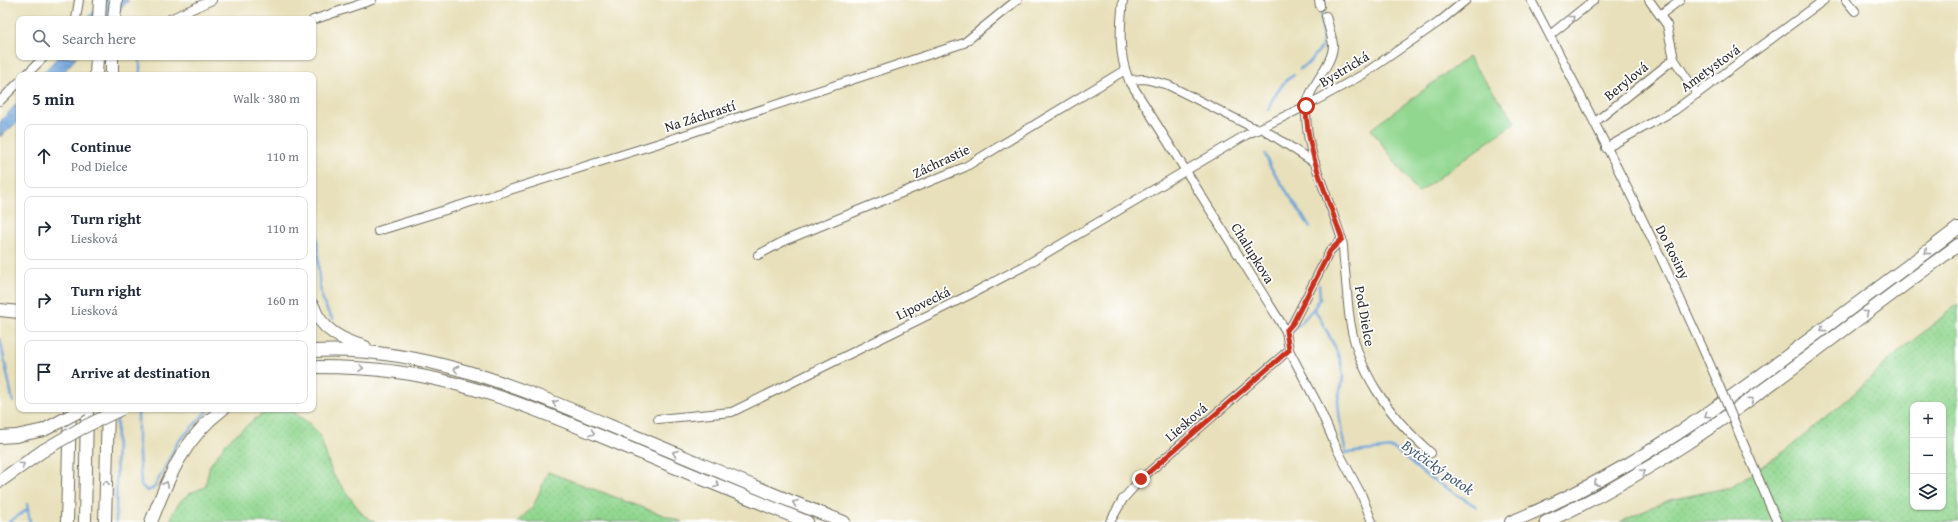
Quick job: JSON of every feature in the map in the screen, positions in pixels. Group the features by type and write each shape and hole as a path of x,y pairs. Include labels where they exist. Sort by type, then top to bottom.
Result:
{"highway":[{"path":"99,16 100,0"},
{"path":"114,16 116,0"},
{"path":"96,72 97,60"},
{"path":"112,60 112,72"},
{"path":"1511,522 1597,483 1682,432 1728,400 1958,228"},
{"path":"1546,522 1636,477 1694,440 1735,412 1958,245"},
{"path":"0,310 16,312"},
{"path":"316,312 322,323 334,334 351,343 386,355"},
{"path":"316,351 355,351 439,364 517,388 844,522"},
{"path":"316,368 373,369 398,372 458,384 490,394 604,438 807,522"},
{"path":"67,522 70,412"},
{"path":"0,437 16,436 44,430 77,412"},
{"path":"86,522 87,412"},
{"path":"105,522 108,412"},
{"path":"0,481 44,450 80,428 115,412"},
{"path":"151,522 164,488 179,457 197,433 220,412"}],"street":[{"path":"76,16 79,0"},
{"path":"177,16 212,0"},
{"path":"316,19 372,0"},
{"name":"Na Záchrastí","path":"378,231 964,43 1017,0"},
{"name":"Chalupkova","path":"1122,0 1121,44 1125,70 1129,80 1286,331 1289,350 1318,405 1337,449 1362,496 1372,522"},
{"name":"Bystrická","path":"1186,171 1260,129 1306,106 1381,63 1439,22 1466,0"},
{"name":"Do Rosiny","path":"1531,0 1574,80 1606,148 1674,282 1777,522"},
{"path":"1550,36 1594,0"},
{"path":"1649,0 1667,25 1674,59 1697,94"},
{"path":"1660,15 1680,0"},
{"name":"Ametystová","path":"1606,148 1675,110 1824,0"},
{"path":"1846,0 1855,11"},
{"path":"1306,106 1312,90 1331,56 1333,46 1326,16"},
{"name":"Berylová","path":"1594,123 1674,59"},
{"path":"29,72 41,60"},
{"name":"Záchrastie","path":"758,255 786,240 965,167 1125,70"},
{"path":"1129,80 1145,79 1168,85 1260,129 1315,163"},
{"path":"0,101 16,85"},
{"name":"Pod Dielce","path":"1306,106 1306,120 1315,163 1342,239 1349,314 1359,357 1368,378 1385,403 1414,438 1431,453"},
{"name":"Lipovecká","path":"658,419 732,412 1026,265 1186,171"},
{"path":"1286,331 1293,323 1330,251 1342,239"},
{"name":"Liesková","path":"1110,522 1123,498 1141,479 1289,350"}],"green space":[{"path":"1468,57 1515,122 1418,193 1371,129"},
{"path":"1958,304 1958,522 1620,522 1669,500 1731,487 1788,449 1848,399 1889,360"},
{"path":"266,412 293,412 308,422 320,436 332,473 363,515 375,522 170,522 175,508 182,499 205,487 210,465 226,443 252,421"},
{"path":"548,472 682,522 517,522 533,507"}],"water":[{"path":"103,0 129,0 115,16 90,16"},
{"path":"55,60 74,60 64,72 44,72"},
{"path":"16,104 16,124 0,137 0,122"}],"waterway":[{"name":"Bytčický potok","path":"1300,69 1309,63 1321,48 1323,41 1321,15 1325,0"},
{"path":"138,60 140,72"},
{"name":"Bytčický potok","path":"1269,110 1272,100 1285,81 1294,75"},
{"name":"Bytčický potok","path":"1265,154 1270,166 1310,227"},
{"path":"316,232 318,245 319,284 326,308 333,319"},
{"name":"Bytčický potok","path":"1319,285 1320,299 1314,308 1332,341 1342,368 1343,379 1338,401 1346,453 1393,448 1424,474 1477,507"},
{"path":"1289,336 1314,308"},
{"path":"0,339 13,402"},
{"path":"138,412 141,485 147,491 154,488 178,442 206,412"},
{"path":"116,522 117,415"},
{"path":"27,504 30,522"},
{"path":"9,522 28,509"}],"route":[{"path":"1141,479 1289,350 1286,331 1293,323 1330,251 1334,245 1342,239 1315,163 1306,120 1306,106"}]}
